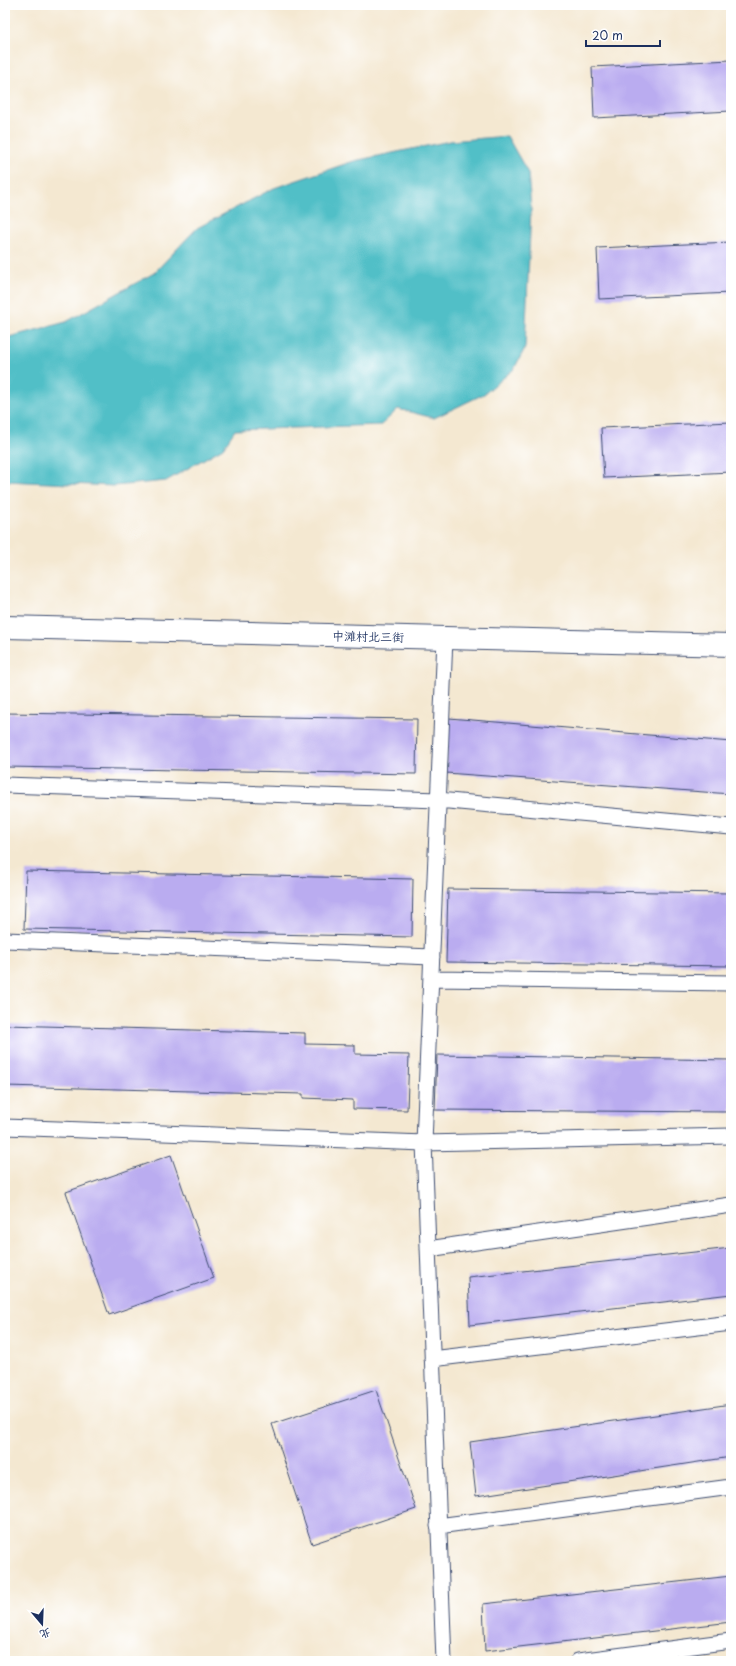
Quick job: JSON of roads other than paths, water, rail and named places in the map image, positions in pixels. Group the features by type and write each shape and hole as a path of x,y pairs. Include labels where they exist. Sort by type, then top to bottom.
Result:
{"street":[{"name":"中滩村北三街","path":"5,627 731,645"}],"lane":[{"path":"444,1661 424,1142 445,638"},
{"path":"5,785 438,800 731,827"},
{"path":"5,940 432,957"},
{"path":"431,980 731,983"},
{"path":"5,1127 424,1142 731,1136"},
{"path":"428,1248 731,1205"},
{"path":"432,1359 731,1323"},
{"path":"438,1526 731,1487"},
{"path":"578,1661 731,1641"}],"water":[{"path":"507,136 528,173 531,208 525,348 514,369 484,394 434,418 398,409 381,425 235,430 223,448 166,481 114,486 5,481 5,338 66,322 154,273 197,228 274,188 354,161 450,141"}]}
